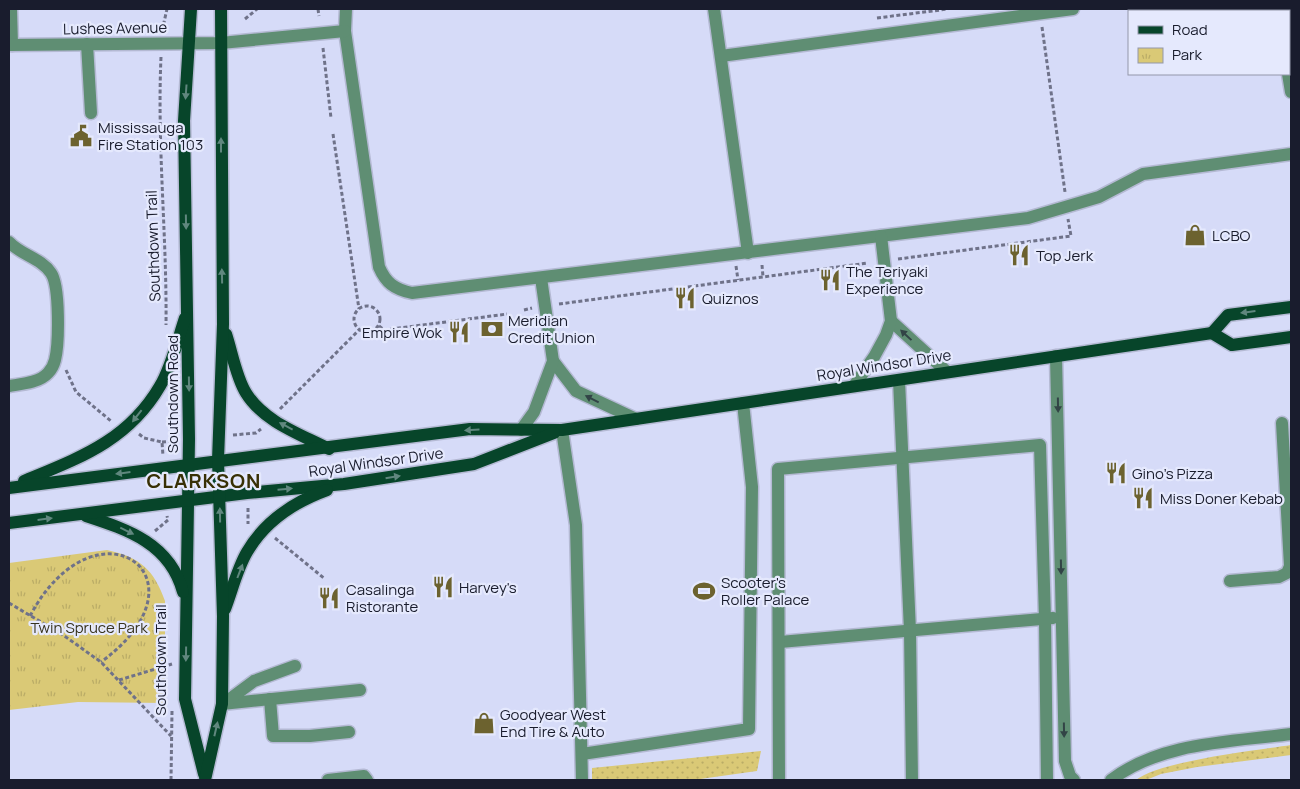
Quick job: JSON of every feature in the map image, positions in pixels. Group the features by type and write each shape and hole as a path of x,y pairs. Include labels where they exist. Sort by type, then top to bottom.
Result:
{"main road":[{"name":"Southdown Road","path":"191,9 184,121 189,464 185,699 205,778"},
{"name":"Southdown Road","path":"205,778 222,704 223,616 218,460 223,324 220,9"},
{"path":"1291,307 1228,315 1212,333 1232,345 1291,337"},
{"path":"10,488 91,452 130,425 160,386 188,311"},
{"path":"223,324 245,391 257,408 272,419 329,448"},
{"name":"Royal Windsor Drive","path":"10,488 470,429 562,430 1212,333"},
{"name":"Royal Windsor Drive","path":"9,523 220,496 344,484 474,464 562,430"},
{"path":"223,616 246,553 283,510 308,497 344,484"},
{"path":"81,514 117,526 147,541 165,557 178,575 186,605"}],"street":[{"path":"10,45 11,9"},
{"path":"346,9 345,31 379,266 385,279 396,289 412,293 1028,218 1099,197 1143,174 1291,154"},
{"path":"714,9 748,253"},
{"path":"721,56 1073,9"},
{"name":"Lushes Avenue","path":"10,45 221,43 345,31"},
{"path":"87,44 91,113"},
{"path":"1288,75 1291,92"},
{"path":"854,386 877,351 891,321 881,236"},
{"path":"9,242 19,252 44,264 51,273 56,285 56,351 54,364 42,378 9,386"},
{"path":"521,430 534,412 553,361 541,278"},
{"path":"891,321 947,372"},
{"path":"1056,356 1065,761 1070,776 1074,780"},
{"path":"553,361 576,391 636,419"},
{"path":"900,380 910,632 912,780"},
{"path":"582,754 749,729 752,487 743,403"},
{"path":"1230,581 1279,577 1287,573 1290,566 1282,423"},
{"path":"562,430 576,524 582,780"},
{"path":"779,780 778,469 1040,445 1047,780"},
{"path":"780,642 1045,620 1062,616"},
{"path":"222,704 254,681 295,666"},
{"path":"222,704 360,690"},
{"path":"270,699 273,736 349,732"},
{"path":"1111,780 1146,760 1181,750 1291,734"},
{"path":"328,780 364,776 367,780"}],"path":[{"path":"162,32 162,21 167,9"},
{"path":"245,18 257,9"},
{"path":"318,9 319,16"},
{"path":"877,18 948,9"},
{"path":"1042,24 1065,195"},
{"path":"322,47 331,118"},
{"name":"Southdown Trail","path":"161,63 162,207 167,272 166,326"},
{"path":"333,134 359,309 354,319 359,330"},
{"path":"893,260 1071,236 1068,219"},
{"path":"761,260 763,277"},
{"path":"736,263 738,280"},
{"path":"559,304 868,263"},
{"path":"359,309 368,306 376,310 380,318 378,326 368,332 359,330"},
{"path":"524,310 532,308"},
{"path":"378,326 384,330 507,314"},
{"path":"277,411 359,330"},
{"path":"64,365 76,392 111,421"},
{"path":"233,435 256,433 266,426"},
{"path":"136,431 144,438 162,442 175,441"},
{"path":"245,434 246,443"},
{"path":"162,442 163,456"},
{"path":"248,503 249,530"},
{"path":"153,533 168,520 167,512"},
{"path":"270,534 325,579"},
{"path":"30,616 50,584 74,564 103,553 118,553 133,561 145,574 150,590 148,606 142,620 133,633 101,662"},
{"path":"133,561 137,556"},
{"path":"9,603 64,635 101,662 172,737"},
{"name":"Southdown Trail","path":"172,654 172,673"},
{"path":"119,680 172,664"},
{"name":"Southdown Trail","path":"171,780 172,709"}],"green space":[{"name":"Twin Spruce Park","path":"107,550 119,553 144,566 151,573 161,590 165,601 165,703 78,702 9,710 9,563"},
{"path":"1291,745 1291,755 1197,767 1161,774 1146,780 1136,780 1148,773 1186,762"},
{"path":"761,751 757,771 693,780 592,780 592,768"}],"place":[{"name":"Mississauga Fire Station 103","path":"81,136"},
{"name":"LCBO","path":"1195,235"},
{"name":"Top Jerk","path":"1019,255"},
{"name":"The Teriyaki Experience","path":"830,280"},
{"name":"Quiznos","path":"685,298"},
{"name":"Meridian Credit Union","path":"492,329"},
{"name":"Empire Wok","path":"459,332"},
{"name":"Gino's Pizza","path":"1116,473"},
{"name":"Miss Doner Kebab","path":"1143,498"},
{"name":"Harvey's","path":"443,587"},
{"name":"Scooter's Roller Palace","path":"704,591"},
{"name":"Casalinga Ristorante","path":"329,598"},
{"name":"Goodyear West End Tire & Auto","path":"484,723"}],"district":[{"name":"CLARKSON","path":"204,480"}]}
